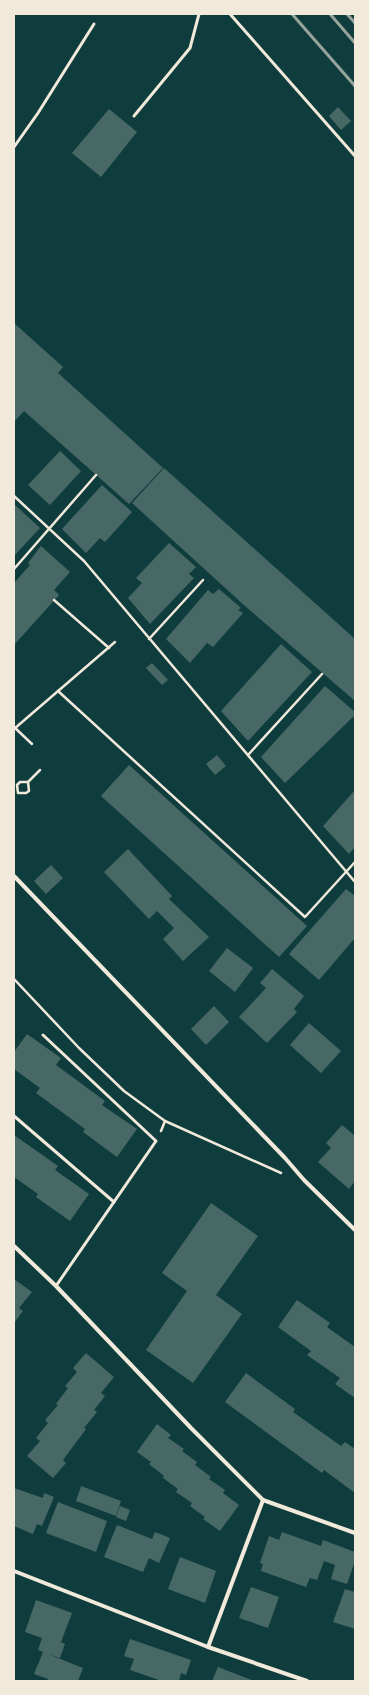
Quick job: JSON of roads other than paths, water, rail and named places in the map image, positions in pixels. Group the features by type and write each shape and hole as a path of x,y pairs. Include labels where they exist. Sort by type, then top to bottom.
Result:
{"street":[{"path":"14,876 279,1152 304,1180 355,1230"},
{"path":"14,1246 56,1286 191,1428 264,1500 355,1533"},
{"path":"208,1647 264,1500"},
{"path":"14,1571 208,1647 307,1681"}],"lane":[{"path":"134,116 190,48 199,14"},
{"path":"230,14 355,156"},
{"path":"14,147 38,113 94,24"},
{"path":"43,1035 156,1141 56,1286"},
{"path":"14,1116 114,1202"}],"railway":[{"path":"292,14 355,86"},
{"path":"330,14 355,43"},
{"path":"347,14 355,23"}]}
